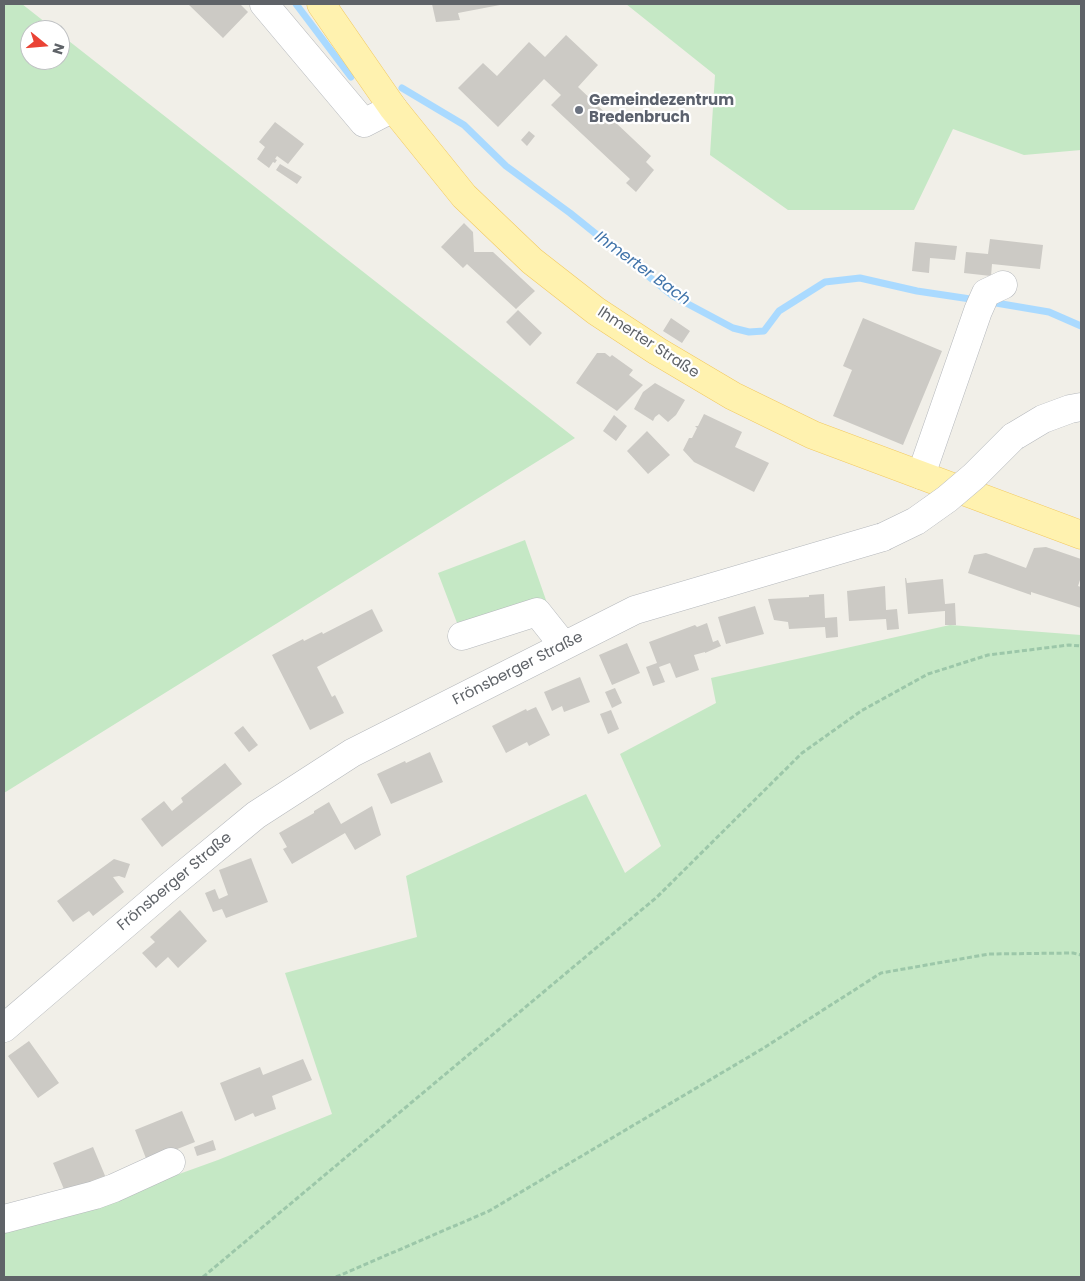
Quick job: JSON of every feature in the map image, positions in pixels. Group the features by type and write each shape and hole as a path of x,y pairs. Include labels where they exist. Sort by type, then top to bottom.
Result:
{"main road":[{"name":"Ihmerter Straße","path":"321,4 393,108 423,147 473,205 532,261 596,311 657,351 733,396 813,435 1081,534"}],"street":[{"path":"264,4 364,123 393,108"},
{"path":"921,475 989,296"},
{"name":"Frönsberger Straße","path":"4,1026 256,815 352,753 634,610 883,537 916,521 947,499 974,476 1013,436 1043,419 1081,407"},
{"path":"462,636 537,612 564,646"},
{"path":"4,1219 95,1195 171,1162"}],"path":[{"path":"204,1277 657,896 802,753 817,742 861,711 928,674 988,655 1069,645 1081,646"},
{"path":"336,1277 488,1211 762,1049 881,973 989,954 1073,953 1081,955"}],"green space":[{"path":"4,4 22,4 42,20 20,20 20,70 70,70 70,42 575,438 4,793"},
{"path":"626,4 1081,4 1081,150 1024,155 953,129 914,210 788,210 710,155 715,75"},
{"path":"525,540 547,603 462,636 438,573"},
{"path":"950,625 1081,635 1081,1277 4,1277 4,1229 82,1209 218,1160 332,1114 285,973 417,937 406,876 586,794 625,873 661,846 620,754 716,703 711,678"}],"building":[{"path":"188,4 240,4 248,12 223,38"},
{"path":"432,4 500,5 458,13 460,20 436,22"},
{"name":"Gemeindezentrum Bredenbruch","path":"566,35 598,65 578,87 651,156 646,162 654,170 636,192 626,183 630,179 551,105 561,95 544,79 498,127 458,88 483,63 497,76 529,42 545,57"},
{"path":"275,122 304,144 288,164 277,156 275,163 273,162 269,168 257,159 265,147 259,142"},
{"path":"529,131 535,136 527,146 521,140"},
{"path":"280,164 302,177 297,184 276,170"},
{"path":"464,223 473,232 474,252 493,252 535,291 516,309 467,264 463,268 441,247"},
{"path":"990,239 1043,245 1040,269 992,264 991,276 964,273 966,252 988,254"},
{"path":"915,242 957,246 955,260 930,258 929,273 912,271"},
{"path":"518,310 542,333 530,346 506,322"},
{"path":"671,318 690,331 682,343 663,331"},
{"path":"863,318 942,351 903,445 833,416 852,370 843,366"},
{"path":"597,353 605,353 610,357 612,355 633,370 629,375 643,385 617,411 576,383"},
{"path":"655,383 685,400 676,415 668,422 659,414 653,421 634,409 643,392"},
{"path":"704,414 742,432 735,447 769,463 754,492 694,462 683,450 697,428 695,426 698,426"},
{"path":"614,415 627,426 616,441 603,431"},
{"path":"647,431 670,455 648,474 627,451"},
{"path":"1046,547 1081,559 1081,577 1078,586 1081,587 1081,608 1031,592 1031,595 968,573 974,555 986,553 1026,568 1034,548"},
{"path":"905,578 907,583 943,579 945,604 955,603 956,625 945,625 945,611 908,614"},
{"path":"885,586 886,610 897,609 899,629 887,630 886,619 849,621 847,591"},
{"path":"824,594 825,618 837,617 838,637 826,638 825,627 789,629 788,622 774,620 768,599 809,597 809,595"},
{"path":"755,606 764,634 726,644 718,617"},
{"path":"372,609 383,631 317,667 332,697 335,695 344,713 310,730 272,655 303,639 304,641 322,632 323,634"},
{"path":"707,623 713,642 718,640 721,646 705,653 694,655 699,670 676,678 670,663 659,667 665,682 653,686 646,667 657,663 649,642 695,625 697,627"},
{"path":"627,643 640,673 612,685 599,655"},
{"path":"580,677 590,702 564,712 562,706 552,711 544,692"},
{"path":"615,688 622,703 612,708 605,692"},
{"path":"536,707 550,735 529,746 527,742 506,753 492,726 526,709 527,711"},
{"path":"611,710 619,729 608,734 600,714"},
{"path":"243,726 258,745 249,752 234,733"},
{"path":"430,752 443,782 391,804 377,774"},
{"path":"225,763 242,784 162,847 141,819 164,801 172,811 183,802 181,798"},
{"path":"329,802 341,824 372,806 381,835 355,850 345,833 292,864 283,849 287,847 279,833"},
{"path":"251,858 268,902 226,918 222,909 213,912 205,893 215,889 219,899 228,895 219,870"},
{"path":"114,859 130,864 125,878 113,877 124,892 93,916 89,911 73,922 57,901"},
{"path":"180,910 207,941 178,968 168,957 156,968 142,953 155,942 150,937"},
{"path":"29,1041 59,1083 38,1098 8,1056"},
{"path":"303,1059 312,1080 272,1096 276,1109 255,1117 253,1113 235,1121 220,1083 260,1067 263,1075"},
{"path":"182,1111 195,1142 147,1161 135,1130"},
{"path":"213,1140 216,1150 197,1156 194,1147"},
{"path":"93,1147 106,1178 66,1194 53,1163"}],"waterway":[{"name":"Ihmerter Bach","path":"296,4 351,77"},
{"name":"Ihmerter Bach","path":"402,88 464,125 506,166 570,213 673,296 733,328 749,332 764,331 779,311 825,282 860,278 917,291 977,300"},
{"name":"Ihmerter Bach","path":"990,302 1049,312 1081,326"}],"place":[{"name":"Gemeindezentrum Bredenbruch","path":"579,110"}]}
